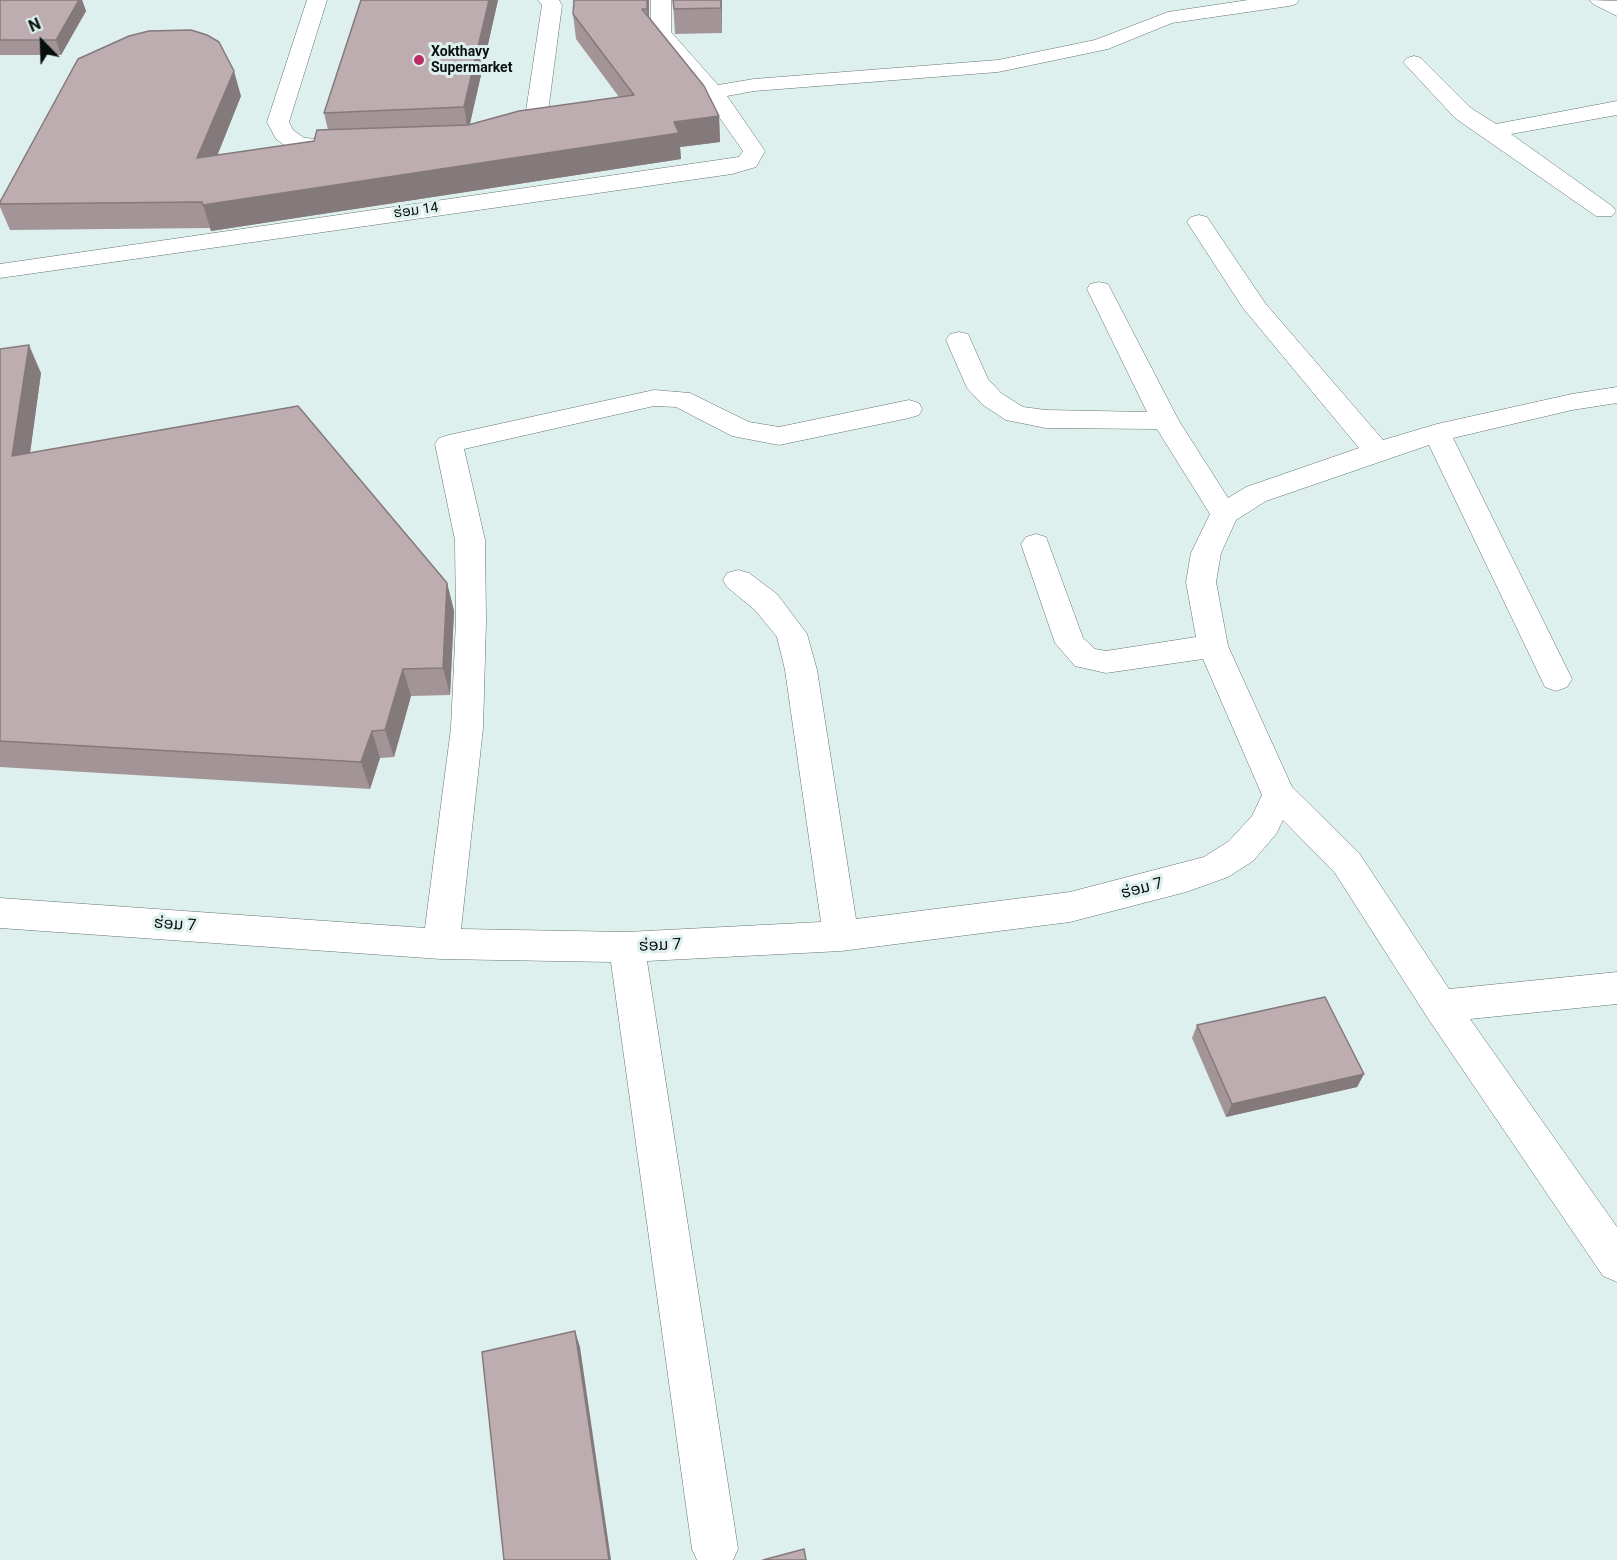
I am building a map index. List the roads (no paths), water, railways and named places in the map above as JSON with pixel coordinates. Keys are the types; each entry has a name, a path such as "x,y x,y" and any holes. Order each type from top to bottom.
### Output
{"street":[{"path":"317,0 278,122 279,128 299,145 357,146"},
{"path":"481,140 516,130 528,123 537,112 552,5 548,0"},
{"path":"661,0 661,33 713,92 754,85 998,66 1101,45 1168,18 1289,0"},
{"path":"1600,0 1617,10"},
{"path":"1414,62 1463,113 1604,211"},
{"name":"ຮ່ອມ 14","path":"0,271 732,167 748,162 754,151 713,92"},
{"path":"1492,131 1617,108"},
{"path":"1199,222 1256,308 1377,451"},
{"path":"1098,289 1165,421 1224,514"},
{"path":"959,340 976,382 992,399 1016,414 1046,419 1165,421"},
{"path":"1617,395 1572,402 1437,433 1377,451 1256,494 1224,514 1206,553 1201,582 1213,646 1279,795 1347,863 1440,1006 1617,1262"},
{"path":"441,944 467,728 471,621 470,540 449,444 654,398 681,399 742,430 779,436 909,410"},
{"path":"1437,433 1556,679"},
{"path":"1036,544 1070,643 1086,658 1106,662 1213,646"},
{"path":"738,580 766,602 792,634 801,670 840,936"},
{"name":"ຮ່ອມ 7","path":"0,913 441,944 627,947 840,936 1070,907 1186,878 1216,867 1241,851 1264,825 1279,795"},
{"path":"627,947 715,1549"},
{"path":"1440,1006 1617,988"}],"place":[{"name":"Xokthavy Supermarket","path":"419,60"}]}
